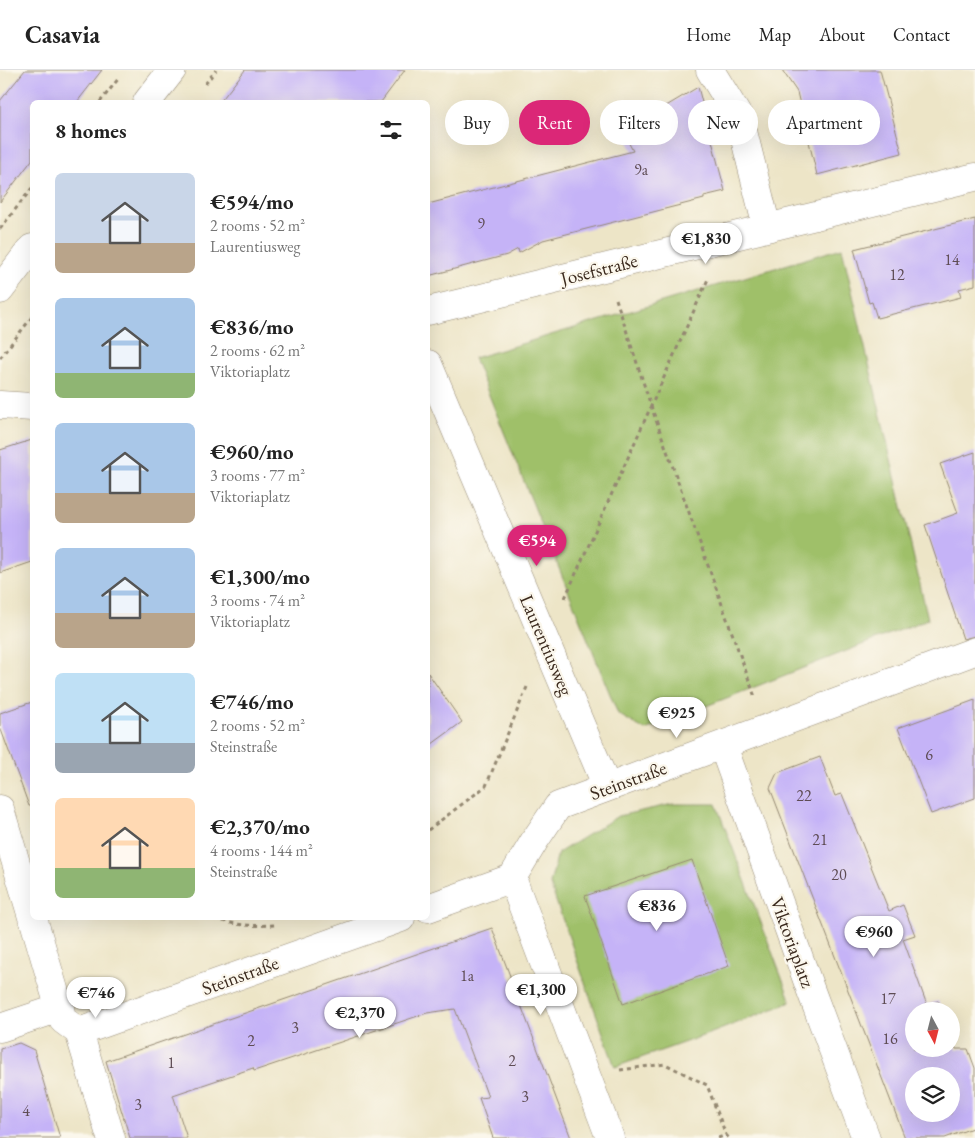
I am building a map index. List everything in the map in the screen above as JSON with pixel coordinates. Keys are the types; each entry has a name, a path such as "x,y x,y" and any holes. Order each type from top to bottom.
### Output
{"street":[{"path":"149,100 172,70"},
{"path":"710,70 740,119 767,228"},
{"name":"Josefstraße","path":"430,311 975,177"},
{"path":"0,290 30,251"},
{"name":"Laurentiusweg","path":"430,369 607,787"},
{"path":"0,405 30,407"},
{"name":"Steinstraße","path":"512,878 534,840 558,806 975,651"},
{"name":"Viktoriaplatz","path":"723,746 866,1138"},
{"path":"0,809 30,907"},
{"path":"430,907 512,878 610,1138"},
{"path":"34,920 63,1020 79,1032 111,1138"},
{"name":"Steinstraße","path":"79,1032 396,920"},
{"path":"0,1028 60,1008"}],"path":[{"path":"102,100 121,76"},
{"path":"0,229 30,191"},
{"path":"430,828 486,786 545,642 726,238"},
{"path":"606,268 651,406 766,730"},
{"path":"0,358 30,320"},
{"path":"220,920 249,926 282,923"},
{"path":"587,1079 628,1068 665,1064 707,1085 728,1137 718,1138"}],"green space":[{"path":"842,248 928,619 645,730 618,714 474,358"},
{"path":"673,804 716,804 791,1002 615,1067 550,884 558,853 618,816"}],"building":[{"path":"25,70 102,70 79,100 30,100 30,163 0,202 0,101"},
{"path":"245,70 405,70 382,100 222,100"},
{"path":"782,70 880,70 902,153 817,175 810,145 880,145 880,100 799,100 797,92"},
{"path":"698,87 701,100 688,100 688,145 713,145 725,191 704,196 704,199 543,240 519,253 518,249 507,255 430,275 430,203 633,151 630,145 678,145 678,100 676,100"},
{"path":"975,219 975,285 959,289 961,297 877,318 872,302 869,303 854,249"},
{"path":"30,441 30,563 0,573 0,450"},
{"path":"975,452 975,636 963,639 925,525 958,513 940,464"},
{"path":"430,676 462,722 430,746"},
{"path":"975,700 975,798 931,814 898,728"},
{"path":"30,703 30,806 0,727 0,713"},
{"path":"820,757 835,796 842,794 889,911 903,905 915,935 903,939 926,1002 905,1002 905,1058 960,1058 960,1049 968,1049 975,1068 975,1127 945,1138 905,1138 770,788 777,773"},
{"path":"692,860 729,966 623,1004 585,896"},
{"path":"492,928 571,1138 493,1138 479,1098 488,1097 455,1009 427,1013 254,1071 253,1068 173,1095 187,1138 130,1138 106,1061"},
{"path":"19,1043 34,1050 60,1138 0,1138 0,1049"}]}
